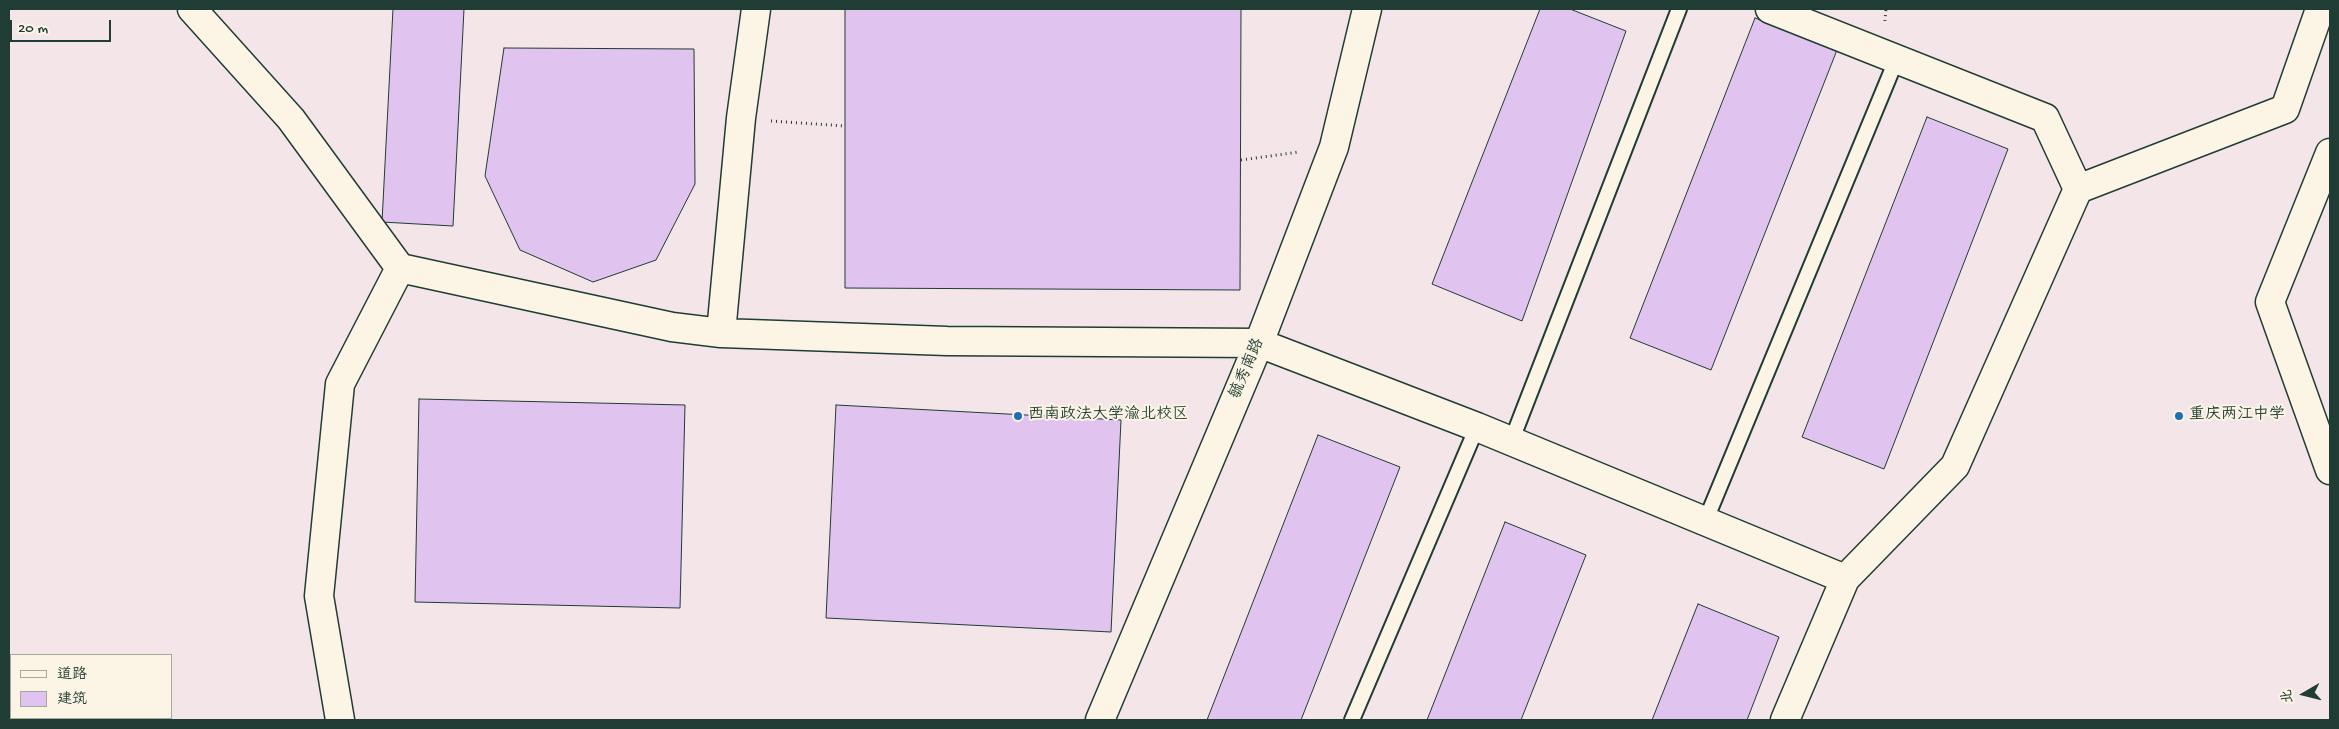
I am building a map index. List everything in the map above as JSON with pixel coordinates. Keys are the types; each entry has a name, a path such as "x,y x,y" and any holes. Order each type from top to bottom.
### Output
{"street":[{"path":"192,9 291,119 400,268 672,327 721,333 947,341 1259,343 1477,427 1845,579"},
{"path":"721,333 741,118 756,9"},
{"name":"毓秀南路","path":"1100,720 1259,343 1334,147 1367,9"},
{"path":"1770,9 2045,118 2078,189"},
{"path":"1785,720 1845,579 1955,466 2078,189 2285,108 2320,9"},
{"path":"2330,153 2270,302 2330,470"},
{"path":"340,720 319,596 340,384 400,268"}],"lane":[{"path":"1511,442 1679,9"},
{"path":"1705,522 1897,58"},
{"path":"1352,720 1477,427"}],"path":[{"path":"741,118 845,126"},
{"path":"1241,160 1334,147"}],"shaded area":[{"name":"西南政法大学渝北校区","path":"9,9 2330,9 2330,720 9,720"}],"building":[{"path":"393,9 464,9 453,226 382,222"},
{"path":"845,9 1241,9 1240,290 845,288"},
{"path":"1540,9 1570,9 1626,31 1522,321 1432,284"},
{"path":"1755,18 1837,50 1711,370 1630,338"},
{"path":"504,48 694,49 695,184 656,260 593,282 520,250 485,176"},
{"path":"1927,117 2008,149 1884,469 1802,437"},
{"path":"419,399 685,405 680,608 415,602"},
{"path":"836,405 1121,420 1111,632 826,618"},
{"path":"1318,435 1400,467 1301,720 1207,720"},
{"path":"1505,522 1586,555 1521,720 1427,720"},
{"path":"1698,604 1779,637 1747,720 1652,720"}],"place":[{"name":"西南政法大学渝北校区","path":"1018,416"},
{"name":"重庆两江中学","path":"2179,416"}]}
